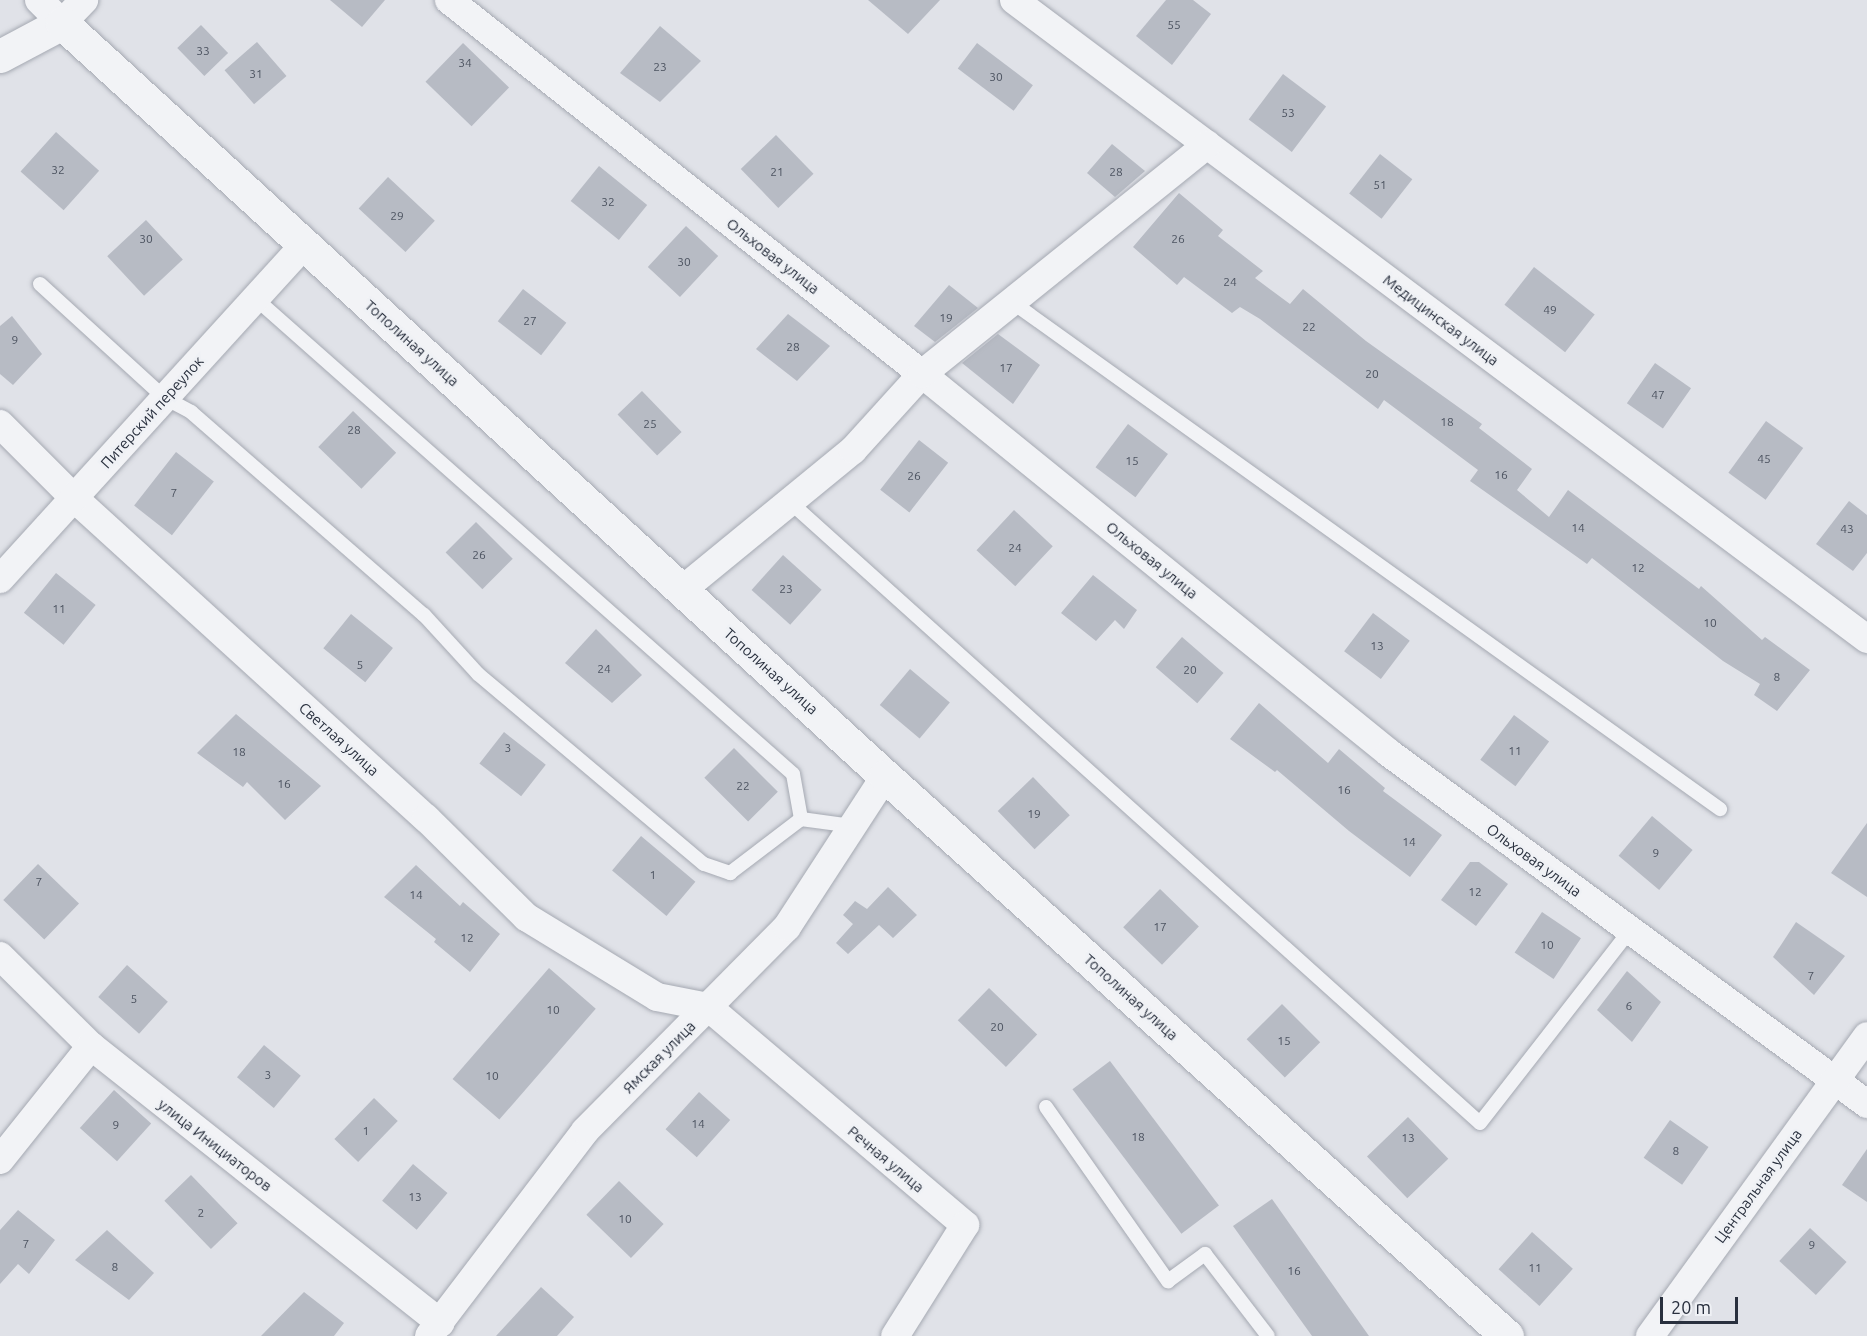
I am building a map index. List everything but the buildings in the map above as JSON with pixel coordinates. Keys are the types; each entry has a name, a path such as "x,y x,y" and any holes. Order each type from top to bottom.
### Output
{"street":[{"name":"Тополиная улица","path":"39,0 885,776 1508,1336"},
{"path":"0,57 62,23 84,0"},
{"name":"Ольховая улица","path":"450,0 922,374 1389,753 1867,1104"},
{"name":"Медицинская улица","path":"1014,0 1867,639"},
{"path":"682,590 853,450 922,374 1207,145"},
{"name":"Питерский переулок","path":"0,579 304,245"},
{"name":"Светлая улица","path":"0,424 74,498 426,818 526,917 657,997 708,1007"},
{"name":"Ямская улица","path":"434,1329 585,1131 787,927 885,776"},
{"name":"улица Инициаторов","path":"0,956 90,1046 434,1329"},
{"name":"Речная улица","path":"708,1007 965,1225 895,1336"},
{"name":"Центральная улица","path":"1650,1336 1867,1036"},
{"path":"0,1160 90,1046"}],"lane":[{"path":"40,284 165,398 191,412 424,615 478,674 704,864 730,873 801,819 852,826"},
{"path":"255,298 793,774 801,819"},
{"path":"1012,302 1720,809"},
{"path":"790,502 1480,1123 1630,930"},
{"path":"1046,1107 1168,1281 1204,1254 1268,1336"}]}
